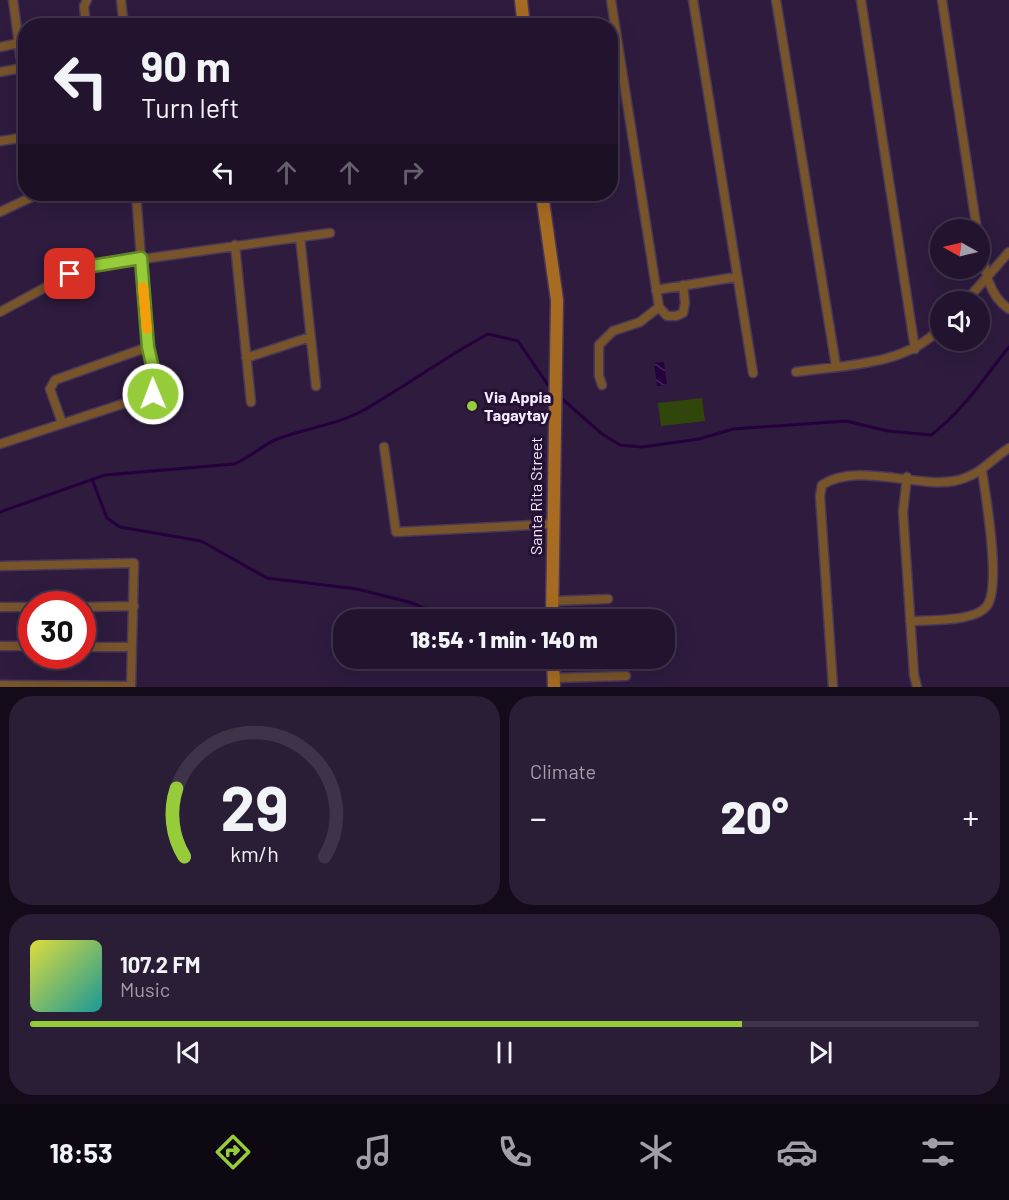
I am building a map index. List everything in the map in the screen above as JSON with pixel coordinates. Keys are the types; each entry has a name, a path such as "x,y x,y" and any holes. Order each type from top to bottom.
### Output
{"street":[{"path":"13,0 18,36"},
{"path":"85,18 84,6 87,0"},
{"path":"121,0 123,18"},
{"path":"521,0 523,18"},
{"path":"611,0 614,18"},
{"path":"693,0 753,373"},
{"path":"776,0 836,366"},
{"path":"861,0 915,349"},
{"path":"942,0 975,219"},
{"path":"0,47 18,43"},
{"path":"618,45 659,307 667,316 676,316 683,312 686,303 684,285"},
{"path":"0,72 18,69"},
{"path":"0,141 18,138"},
{"path":"0,212 23,201"},
{"path":"0,444 153,394 157,386 148,347 137,201"},
{"name":"Santa Rita Street","path":"543,201 557,300 552,609"},
{"path":"0,312 81,270 141,258 330,233"},
{"path":"300,237 316,386"},
{"path":"235,245 250,402"},
{"path":"990,273 1009,252"},
{"path":"656,290 736,277"},
{"path":"975,291 985,279"},
{"path":"987,279 1003,305 1009,309"},
{"path":"602,385 599,376 598,345 612,331 640,322 659,307"},
{"path":"796,372 893,357 915,349 930,336"},
{"path":"246,358 310,337"},
{"path":"63,423 50,389 55,380 148,347"},
{"path":"384,447 396,532 552,524"},
{"path":"833,687 820,496 822,485 828,481 866,475 907,477 940,483 957,480 982,471 996,456 1009,448"},
{"path":"910,621 957,618 976,614 986,607 991,597 991,537 982,471"},
{"path":"907,477 903,512 914,675 917,687"},
{"path":"0,566 134,563 131,687 0,685"},
{"path":"552,601 608,599"},
{"path":"96,607 134,606"},
{"path":"0,607 18,607"},
{"path":"0,646 18,646"},
{"path":"96,647 132,647"},
{"path":"554,683 626,676"}],"green space":[{"path":"702,398 705,421 661,426 658,403"}],"water":[{"path":"664,362 667,385 657,386 654,363"}],"waterway":[{"path":"0,512 105,475 234,464 277,439 343,419 364,410 488,334 518,341 548,385"},
{"path":"560,397 602,434 620,445 642,447 699,439 733,429 846,421 888,431 931,435 963,405 1009,347"},
{"path":"92,479 107,518 120,527 201,541 267,578 357,589 409,602 426,609"}],"slow traffic":[{"path":"143,287 147,329"}],"place":[{"name":"Via Appia Tagaytay","path":"472,406"}],"route":[{"path":"70,274 92,266 141,258 148,347 157,386 153,394"}]}
